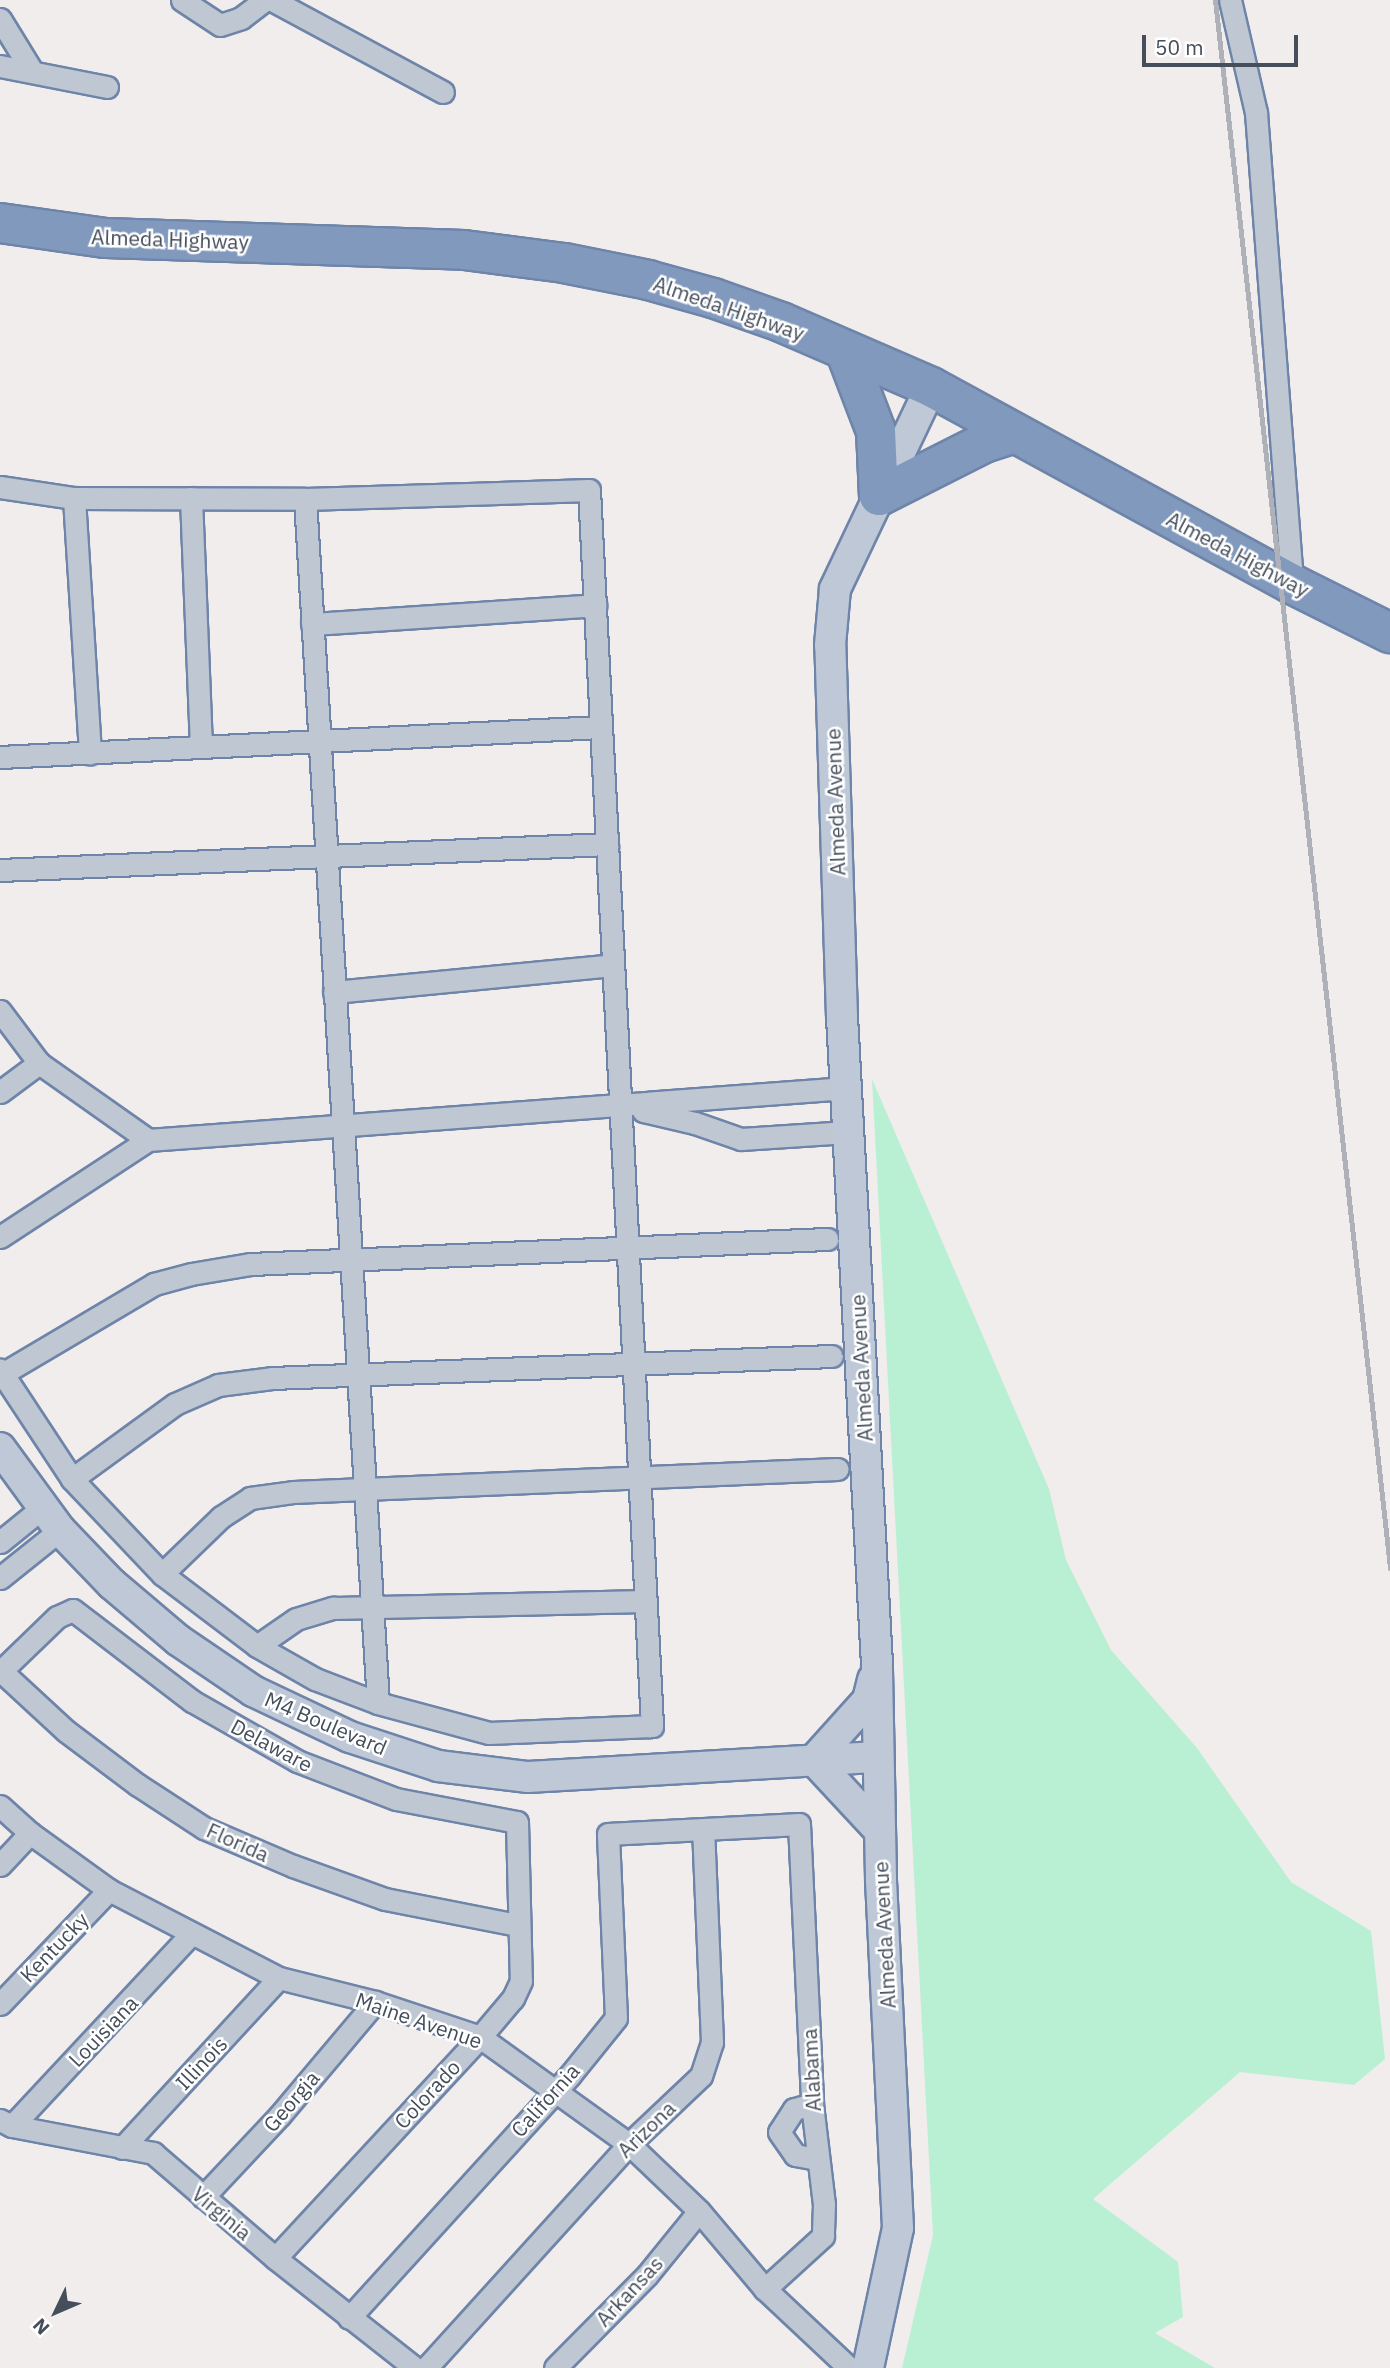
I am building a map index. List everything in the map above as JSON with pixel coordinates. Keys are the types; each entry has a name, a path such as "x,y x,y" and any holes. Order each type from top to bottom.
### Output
{"highway":[{"name":"Almeda Highway","path":"0,223 106,238 464,250 564,263 648,280 713,298 931,387 1292,584 1390,634"},
{"path":"845,350 876,431 879,496 948,460 1014,433"}],"main road":[{"name":"Almeda Avenue","path":"868,2368 898,2228 879,1829 877,1665 848,1132 830,645 835,589 931,387"},
{"name":"M4 Boulevard","path":"0,1448 51,1519 112,1584 178,1640 253,1691 350,1737 438,1766 528,1777 877,1757"},
{"path":"877,1665 868,1700 814,1760 879,1829"}],"street":[{"path":"182,0 220,25 242,18 265,0"},
{"path":"272,0 443,92"},
{"path":"1230,0 1256,113 1292,584"},
{"path":"0,19 32,71"},
{"path":"0,66 107,87"},
{"path":"0,487 74,498 305,499 589,489 620,1107 628,1248 634,1364 652,1726 489,1732 378,1703 314,1679 257,1646 162,1574 72,1479 1,1372 154,1284 191,1274 251,1265 351,1260 628,1248 827,1239"},
{"path":"74,498 90,753"},
{"path":"191,498 201,747"},
{"path":"305,499 378,1703"},
{"path":"312,624 595,605"},
{"path":"0,757 601,727"},
{"path":"0,870 607,844"},
{"path":"334,992 613,965"},
{"path":"0,1011 39,1063 148,1140"},
{"path":"0,1092 39,1063"},
{"path":"0,1237 148,1140 620,1107 846,1088"},
{"path":"620,1107 695,1123 741,1139 848,1132"},
{"path":"72,1479 176,1404 218,1385 272,1378 832,1356"},
{"path":"162,1574 221,1517 250,1498 293,1492 838,1469"},
{"path":"0,1542 51,1519"},
{"path":"0,1578 51,1519"},
{"path":"257,1646 296,1619 333,1608 646,1601"},
{"name":"Delaware","path":"0,1672 57,1617 73,1610 192,1701 297,1761 396,1799 517,1822"},
{"name":"Florida","path":"0,1672 66,1731 138,1785 204,1828 293,1866 385,1899 518,1925"},
{"name":"Maine Avenue","path":"0,1806 30,1833 109,1890 279,1978 374,2003 480,2037 629,2144 699,2211 765,2289 849,2368"},
{"name":"Colorado","path":"275,2258 513,1998 521,1981 517,1822"},
{"name":"Alabama","path":"703,1830 799,1824 812,2104 824,2204 823,2236 765,2289"},
{"name":"California","path":"349,2318 616,2018 608,1834 703,1830"},
{"name":"Arizona","path":"426,2368 629,2144 701,2076 709,2059 712,2042 703,1830"},
{"path":"0,1865 30,1833"},
{"name":"Kentucky","path":"0,2004 109,1890"},
{"name":"Louisiana","path":"6,2123 191,1934"},
{"name":"Illinois","path":"122,2148 279,1978"},
{"name":"Georgia","path":"203,2197 280,2115 374,2003"},
{"path":"812,2104 794,2109 779,2132 795,2155 817,2159"},
{"name":"Virginia","path":"6,2123 153,2153 275,2258 415,2368"},
{"name":"Arkansas","path":"555,2368 647,2275 699,2211"}],"green space":[{"path":"872,1079 1049,1489 1066,1560 1111,1650 1197,1748 1291,1882 1371,1931 1385,2059 1354,2085 1240,2072 1093,2199 1178,2262 1183,2317 1155,2333 1215,2368 902,2368 933,2235"}],"railway":[{"path":"1215,0 1390,1568"}]}
